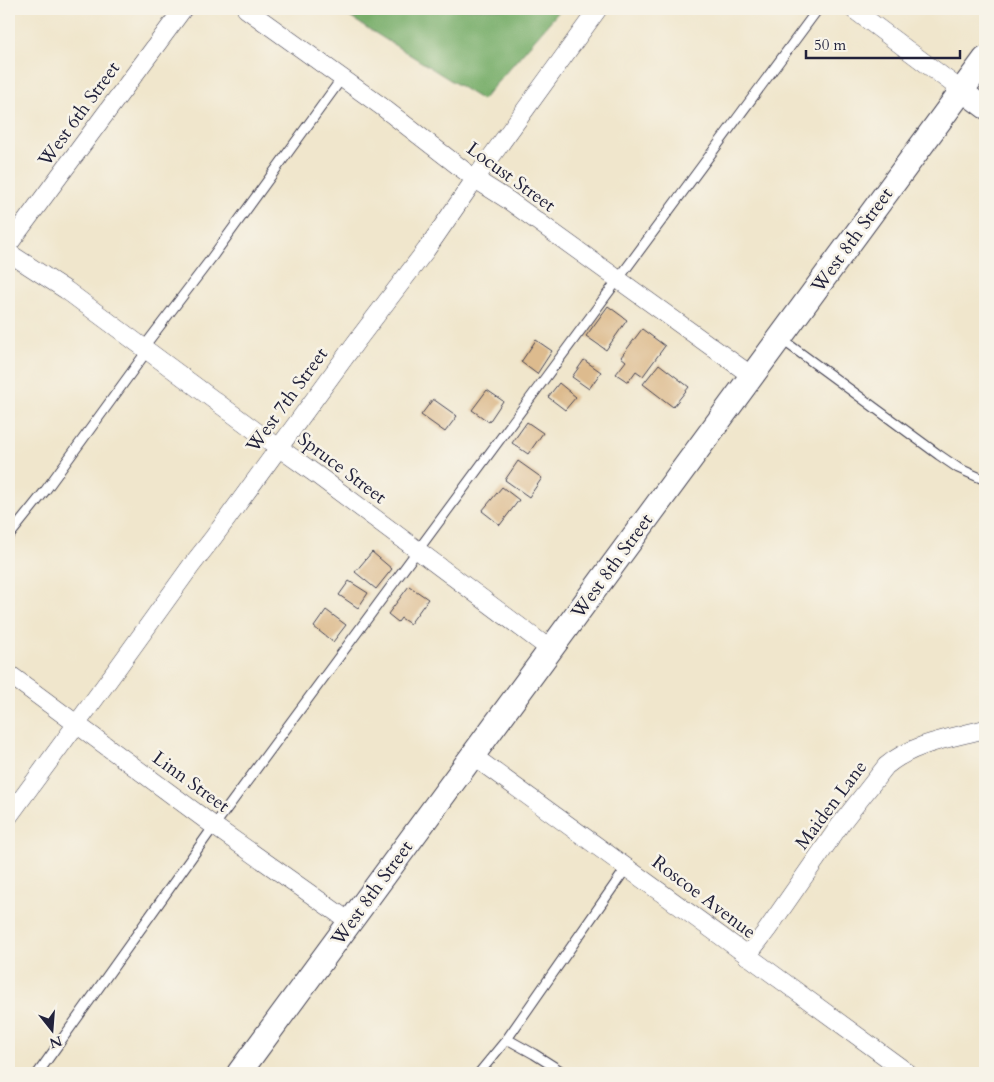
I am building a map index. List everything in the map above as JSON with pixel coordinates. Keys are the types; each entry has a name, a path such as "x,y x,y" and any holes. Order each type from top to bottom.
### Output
{"main road":[{"name":"West 8th Street","path":"239,1073 985,59"}],"street":[{"name":"West 6th Street","path":"9,244 183,9"},
{"name":"Locust Street","path":"246,9 381,106 475,178 752,376"},
{"name":"West 7th Street","path":"9,816 356,342 426,250 475,178 598,9"},
{"path":"853,9 985,108"},
{"name":"Spruce Street","path":"9,253 66,290 550,650"},
{"name":"Linn Street","path":"9,674 214,826 350,922"},
{"name":"Maiden Lane","path":"747,956 840,825 886,766 911,750 985,729"},
{"name":"Roscoe Avenue","path":"473,756 627,866 908,1073"}],"lane":[{"path":"38,1073 214,826 818,9"},
{"path":"9,536 45,491 342,78"},
{"path":"780,338 939,455 958,468 985,480"},
{"path":"479,1073 507,1039 627,866"},
{"path":"507,1039 564,1073"}],"green space":[{"path":"337,9 561,9 482,100"}],"building":[{"path":"608,306 627,320 606,350 586,336"},
{"path":"642,329 665,346 643,376 636,371 628,382 616,374 626,361 621,357"},
{"path":"536,340 552,351 537,374 521,362"},
{"path":"584,360 601,372 589,389 572,377"},
{"path":"659,364 689,387 673,407 643,384"},
{"path":"559,383 576,397 565,410 548,397"},
{"path":"487,390 503,401 489,422 472,410"},
{"path":"433,399 457,416 445,432 421,415"},
{"path":"527,422 543,433 528,454 512,443"},
{"path":"518,461 542,478 529,497 505,480"},
{"path":"502,487 519,500 500,525 482,511"},
{"path":"372,552 392,569 376,589 355,572"},
{"path":"349,581 368,593 358,608 339,595"},
{"path":"409,586 428,599 410,624 401,618 398,622 388,614"},
{"path":"326,610 346,625 333,642 314,627"}]}
